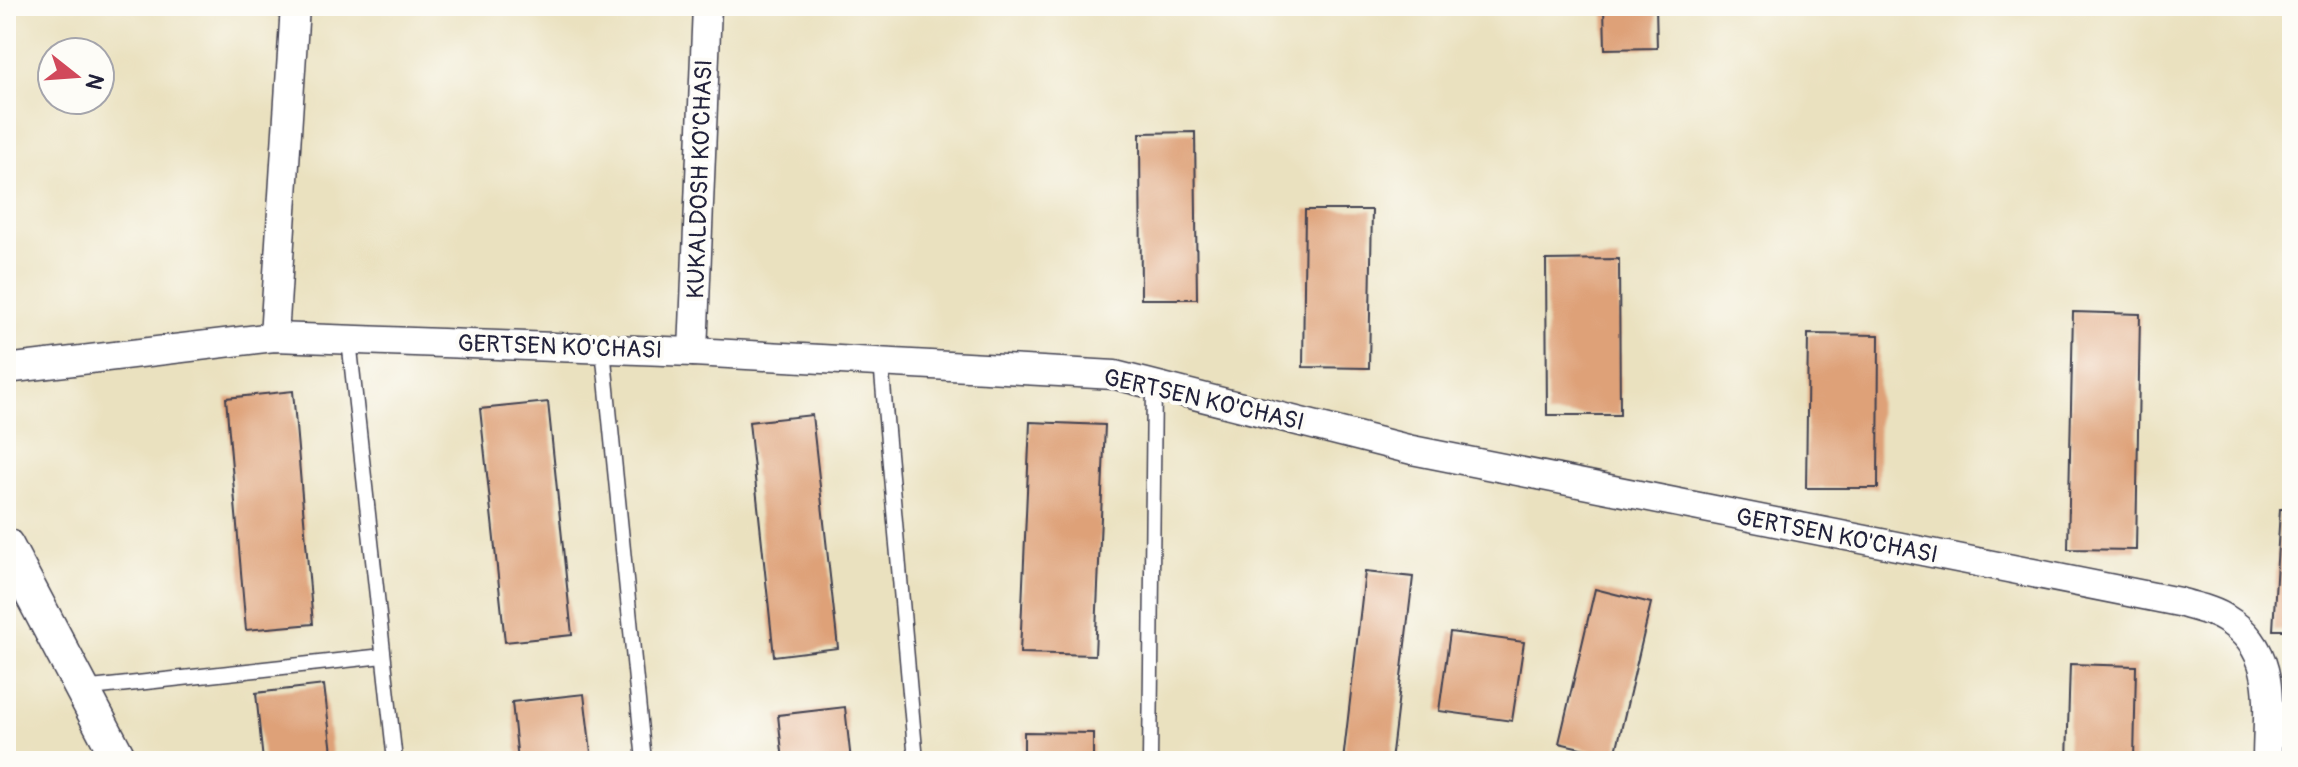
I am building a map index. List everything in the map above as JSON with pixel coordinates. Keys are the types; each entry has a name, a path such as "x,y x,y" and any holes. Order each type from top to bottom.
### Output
{"street":[{"path":"274,337 295,6"},
{"name":"KUKALDOSH KO'CHASI","path":"693,352 707,6"},
{"name":"GERTSEN KO'CHASI","path":"6,369 274,337 693,352 1115,375 1412,450 2179,602 2224,617 2252,638 2267,675 2267,761"},
{"path":"6,545 120,761"}],"lane":[{"path":"349,340 395,761"},
{"path":"603,349 644,761"},
{"path":"881,362 916,761"},
{"path":"1150,761 1154,385"},
{"path":"82,689 383,656"}],"building":[{"path":"1604,6 1656,6 1657,48 1605,49"},
{"path":"1195,132 1197,299 1141,299 1140,133"},
{"path":"1305,210 1372,210 1369,368 1303,367"},
{"path":"1619,259 1620,415 1547,415 1546,260"},
{"path":"2073,312 2140,314 2136,550 2068,549"},
{"path":"1808,334 1879,335 1878,488 1806,488"},
{"path":"293,391 313,624 246,630 226,398"},
{"path":"548,402 572,635 505,642 480,409"},
{"path":"812,415 838,648 774,656 749,422"},
{"path":"1030,422 1105,425 1095,655 1020,653"},
{"path":"2280,509 2292,509 2292,630 2273,630"},
{"path":"1365,572 1413,577 1391,761 1343,761"},
{"path":"1595,589 1651,603 1615,756 1559,743"},
{"path":"1450,632 1524,642 1512,721 1439,711"},
{"path":"2070,664 2136,666 2134,761 2067,761"},
{"path":"324,685 333,761 263,761 256,693"},
{"path":"584,694 592,761 518,761 512,702"},
{"path":"845,707 851,761 783,761 778,715"},
{"path":"1024,732 1093,733 1093,761 1024,761"}]}
